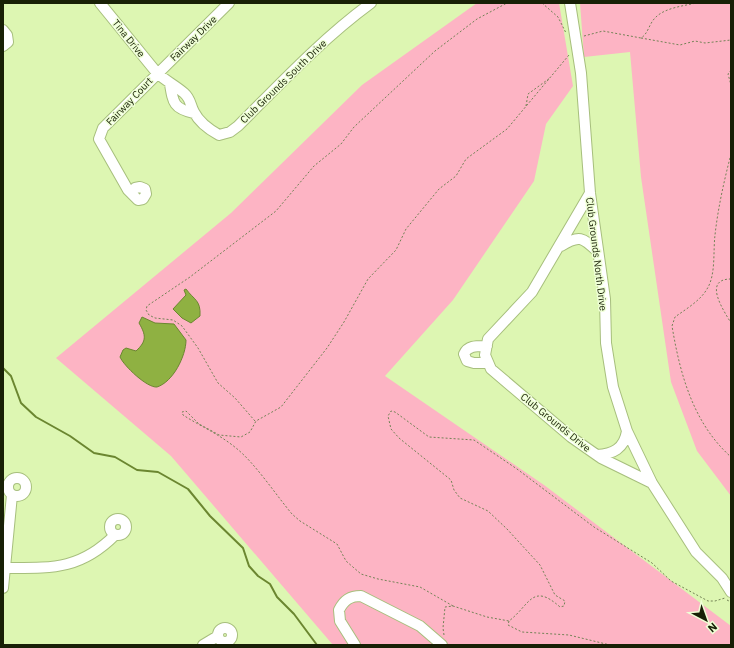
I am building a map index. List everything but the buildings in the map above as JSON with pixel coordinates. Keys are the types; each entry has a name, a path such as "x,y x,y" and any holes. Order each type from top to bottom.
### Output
{"street":[{"name":"Tina Drive","path":"100,3 157,73"},
{"name":"Fairway Drive","path":"157,73 229,3"},
{"name":"Club Grounds South Drive","path":"157,73 184,93 190,100 194,113 209,130 219,135 230,132 315,48 345,22 371,3"},
{"name":"Club Grounds North Drive","path":"570,3 571,37 582,73 590,193 605,298 606,343 614,388 627,432 652,484 696,552 722,578 731,592"},
{"path":"3,30 7,35 8,42 3,46"},
{"name":"Fairway Court","path":"132,192 128,190 103,148 100,136 110,120 157,73"},
{"name":"Club Grounds South Drive","path":"170,84 175,104 181,110 194,113"},
{"path":"486,346 471,346 466,350 464,354 468,361 474,363 488,363 485,355 488,339 532,292 590,193"},
{"path":"559,247 570,240 579,238 587,241 598,252"},
{"name":"Club Grounds Drive","path":"488,363 491,369 571,437 597,455 652,484"},
{"path":"597,455 614,452 618,449 626,439 627,432"},
{"path":"3,588 12,495"},
{"path":"6,568 36,568 68,565 87,558 101,549 115,535"},
{"path":"355,645 342,625 339,610 347,599 361,596 420,626 443,640"},
{"path":"203,645 218,636"}],"path":[{"path":"256,421 235,398 218,383 198,348 182,326 172,320 155,318 149,315 147,306 190,276 276,211 314,166 341,144 354,127 435,51 472,22 507,3"},
{"path":"542,3 558,17 571,37 603,31 680,45 695,41 705,43 731,40"},
{"path":"641,38 644,36 654,18 660,12 696,3"},
{"path":"196,421 186,412 182,412 183,415 219,435 241,437 250,432 256,421 271,414 285,402 344,322 368,279 396,250 406,229 439,189 456,176 466,159 507,129 551,78 570,53"},
{"path":"731,70 728,74 731,85"},
{"path":"526,106 528,94 551,78"},
{"path":"731,154 718,211 714,258 708,289 698,300 675,317 672,326 684,384 708,431 718,445 731,457"},
{"path":"731,279 725,279 720,282 716,287 716,292 721,306 731,323"},
{"path":"212,431 237,449 300,521 337,544 346,561 361,574 378,579 420,587 452,606 487,617 509,621 519,613 531,598 538,596 551,598 560,606 564,606 564,601 555,595 540,565 488,511 460,498 454,490 451,480 399,438 388,420 388,416 391,411 396,412 429,437 474,440 594,527 652,563 671,581 708,601 715,601 723,597 731,602"},
{"path":"443,640 445,607 452,606"},
{"path":"509,621 508,625 522,632 569,635 610,645"}],"shaded area":[{"path":"477,3 559,3 573,86 546,124 534,181 453,300 385,376 544,485 731,626 731,645 333,645 171,456 56,358 231,213 362,85"},
{"path":"580,3 731,3 731,496 697,451 671,382 641,177 630,52 584,57"},
{"path":"186,289 198,303 200,311 200,316 191,323 182,318 173,309 186,295 184,290"},
{"path":"142,317 155,323 174,324 186,340 184,353 178,368 168,380 157,387 148,384 136,376 126,366 120,357 123,350 126,348 136,351 144,341 144,334 139,323"}],"waterway":[{"path":"3,368 11,376 21,403 36,417 70,436 94,453 115,457 137,470 158,472 188,489 210,516 243,548 249,566 258,576 270,584 277,597 294,614 317,645"}]}
